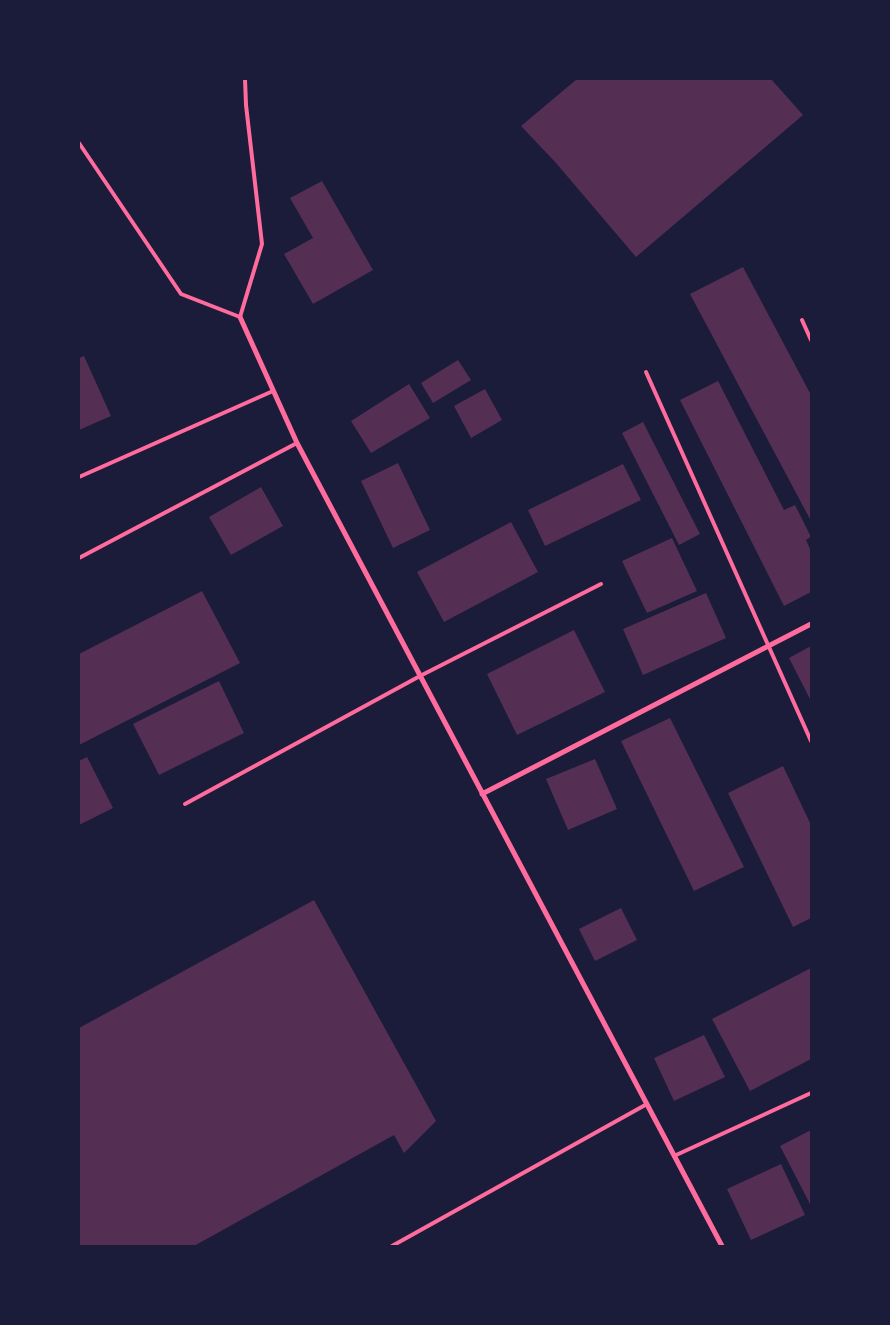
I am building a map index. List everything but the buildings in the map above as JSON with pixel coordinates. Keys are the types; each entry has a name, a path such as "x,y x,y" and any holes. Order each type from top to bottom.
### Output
{"street":[{"path":"240,317 297,443 722,1246"},
{"path":"482,794 811,624"}],"lane":[{"path":"79,143 181,294 240,317 262,244 246,105 245,79"},
{"path":"802,320 811,340"},
{"path":"646,372 811,741"},
{"path":"79,477 273,391"},
{"path":"79,558 297,443"},
{"path":"184,804 420,676 601,584"},
{"path":"674,1156 811,1093"},
{"path":"392,1246 647,1104"}]}
